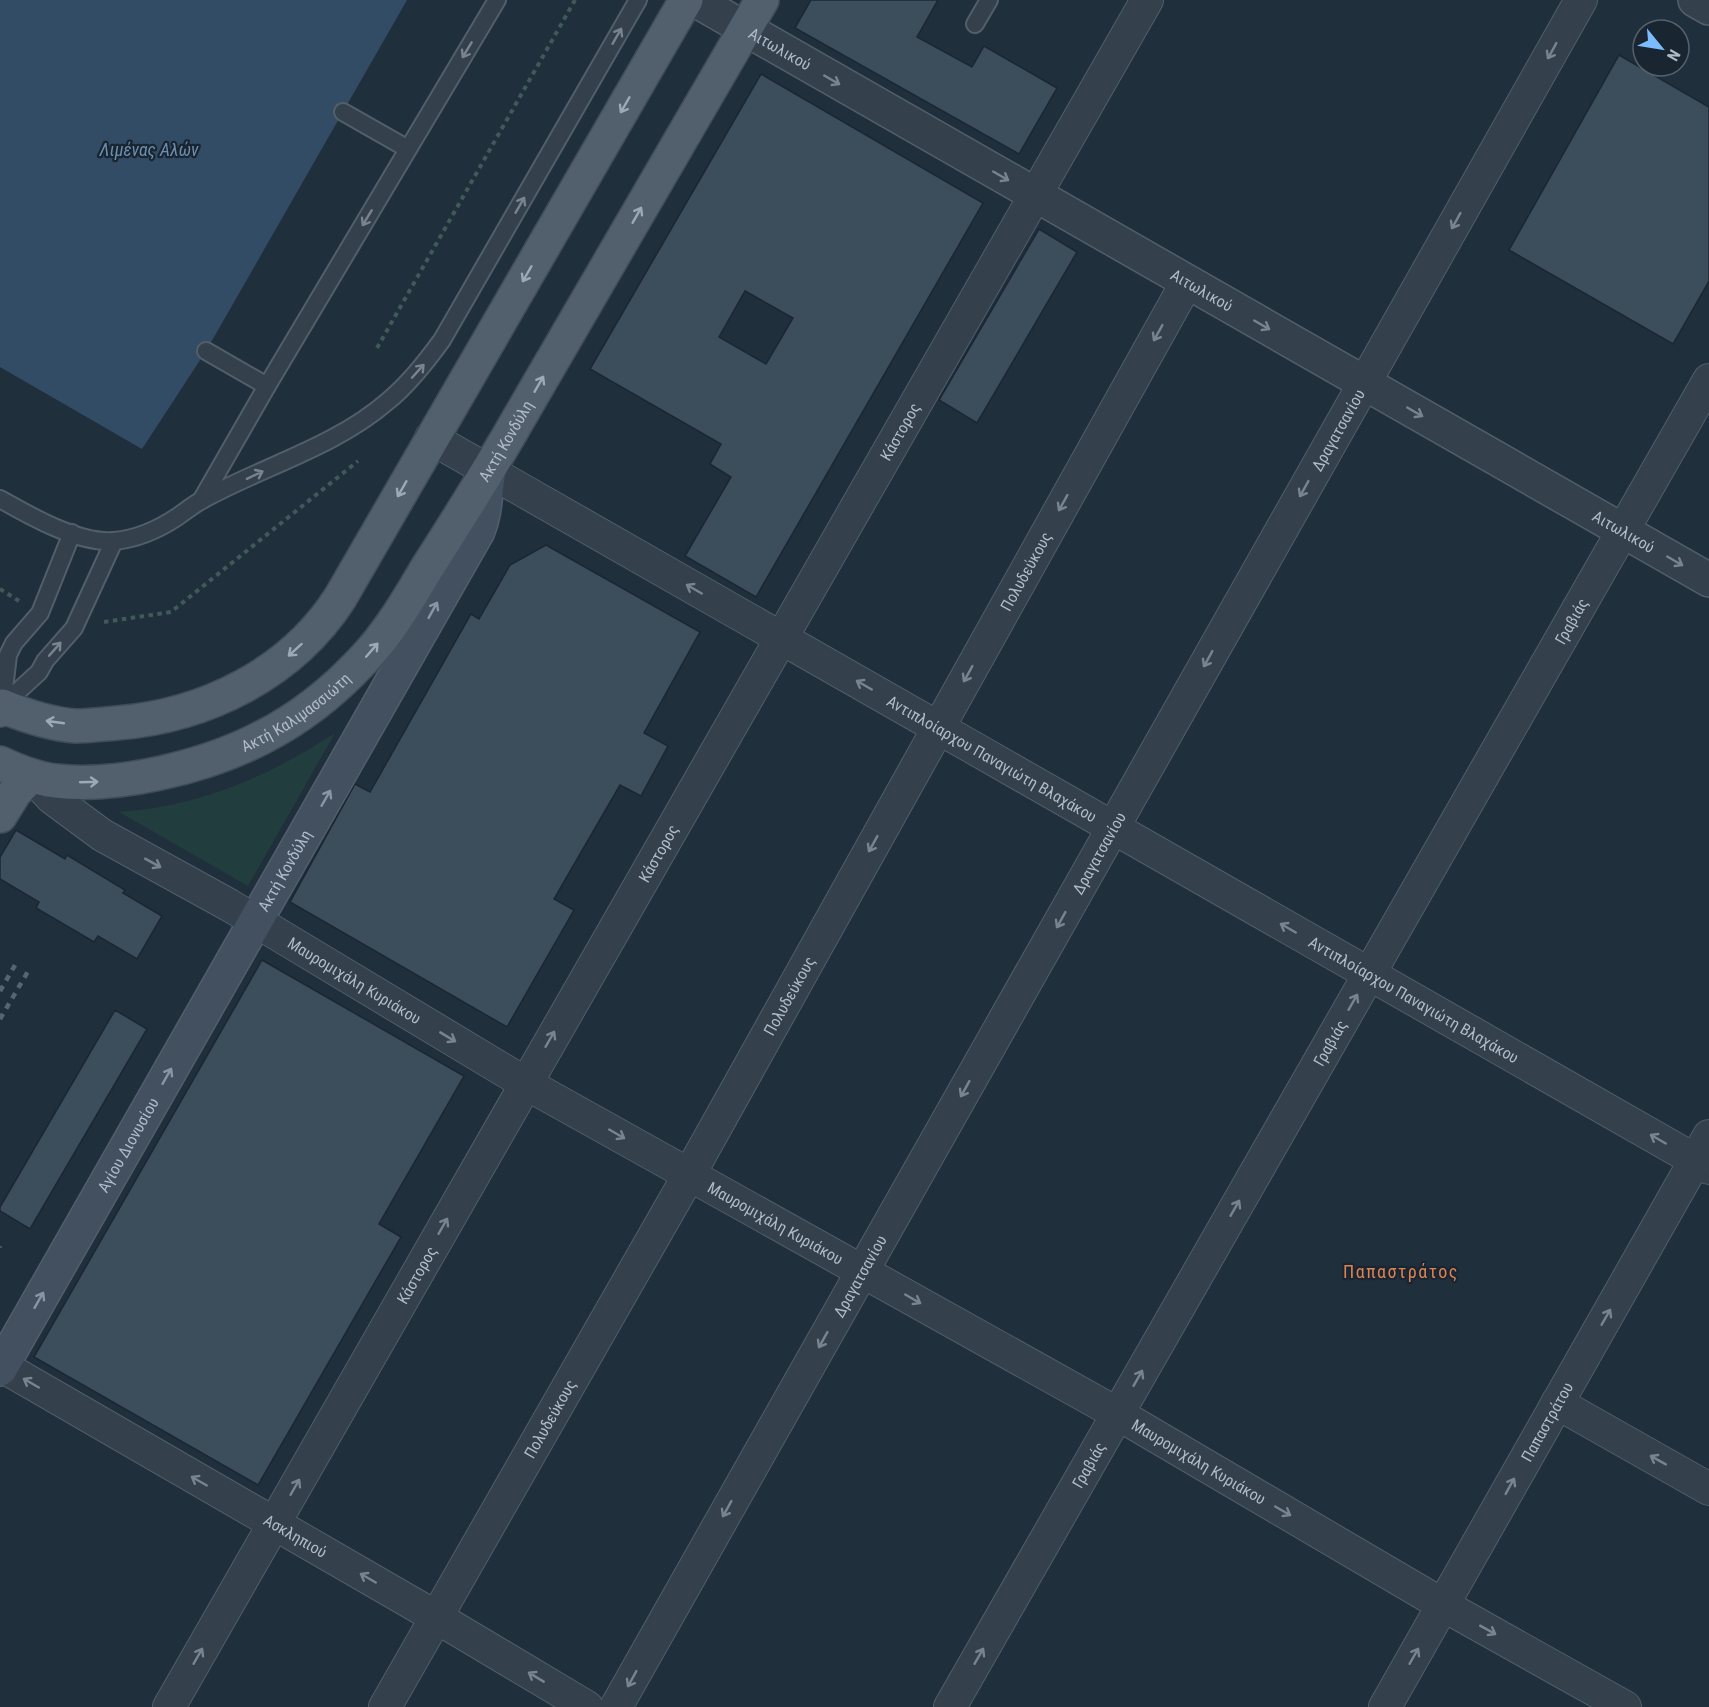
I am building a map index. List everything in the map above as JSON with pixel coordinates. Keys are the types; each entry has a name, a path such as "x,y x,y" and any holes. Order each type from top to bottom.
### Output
{"main road":[{"path":"0,707 37,720 76,726 138,721 167,716 212,701 255,680 291,654 330,615 686,0"},
{"name":"Ακτή Κονδύλη","path":"255,921 478,531 484,515 484,498 489,471 762,0"},
{"name":"Ακτή Καλιμασσιώτη","path":"0,763 32,776 54,781 89,783 159,773 223,755 261,738 290,721 340,683 380,641 489,471"},
{"path":"0,816 15,792 32,776"},
{"name":"Αγίου Διονυσίου","path":"1,1367 255,921"}],"street":[{"name":"Αιτωλικού","path":"695,0 1709,580"},
{"name":"Κάστορος","path":"169,1707 1147,0"},
{"name":"Δραγατσανίου","path":"616,1707 1581,0"},
{"path":"1695,0 1709,8"},
{"name":"Πολυδεύκους","path":"385,1707 689,1175 1187,282"},
{"name":"Γραβιάς","path":"950,1707 1709,380"},
{"name":"Αντιπλοίαρχου Παναγιώτη Βλαχάκου","path":"431,438 1369,974 1704,1155"},
{"name":"Μαυρομιχάλη Κυριάκου","path":"32,776 52,798 102,835 255,921 525,1083 1118,1414 1443,1605 1625,1707"},
{"name":"Παπαστράτου","path":"1385,1707 1557,1403 1704,1155"},
{"name":"Ασκληπιού","path":"1,1367 436,1617 587,1707"},
{"path":"1557,1403 1709,1489"}],"lane":[{"path":"202,499 497,0"},
{"path":"0,499 38,519 72,533 91,539 114,541 148,532 176,518 202,499 353,426 388,401 422,368 442,340 638,0"},
{"path":"975,24 989,0"},
{"path":"344,112 408,149"},
{"path":"206,351 267,386"},
{"path":"0,707 8,655 14,643 40,613 72,533"},
{"path":"0,707 39,672 45,661 74,628 114,541"}],"path":[{"path":"377,348 575,0"},
{"path":"74,628 171,612 357,461"},
{"path":"0,589 40,613"}],"green space":[{"path":"335,733 248,886 119,812 178,803 232,787 284,763"}],"water":[{"name":"Λιμένας Αλών","path":"0,0 407,0 206,351 142,449 0,367"}],"building":[{"path":"811,0 938,0 917,37 972,67 984,46 1057,88 1019,154 795,28"},
{"path":"1619,55 1631,62 1631,78 1659,78 1709,107 1709,281 1673,344 1509,250"},
{"path":"761,74 983,203 756,597 685,556 731,477 710,464 721,444 590,369","holes":["745,291 793,318 766,364 719,337"]},
{"path":"1039,229 1077,252 977,423 939,400"},
{"path":"546,545 700,632 644,733 668,746 641,796 620,785 554,899 574,910 507,1027 290,902 355,784 370,792 471,614 479,619 510,565"},
{"path":"16,830 65,859 67,855 125,890 123,893 162,916 137,959 98,936 94,942 36,908 39,902 0,879 0,857"},
{"path":"262,960 464,1076 379,1224 401,1237 258,1485 34,1357"},
{"path":"115,1010 147,1029 30,1229 0,1211 0,1207"}],"railway":[{"path":"0,991 18,960"},
{"path":"0,1019 30,968"}],"district":[{"name":"Παπαστράτος","path":"1401,1271"}]}
